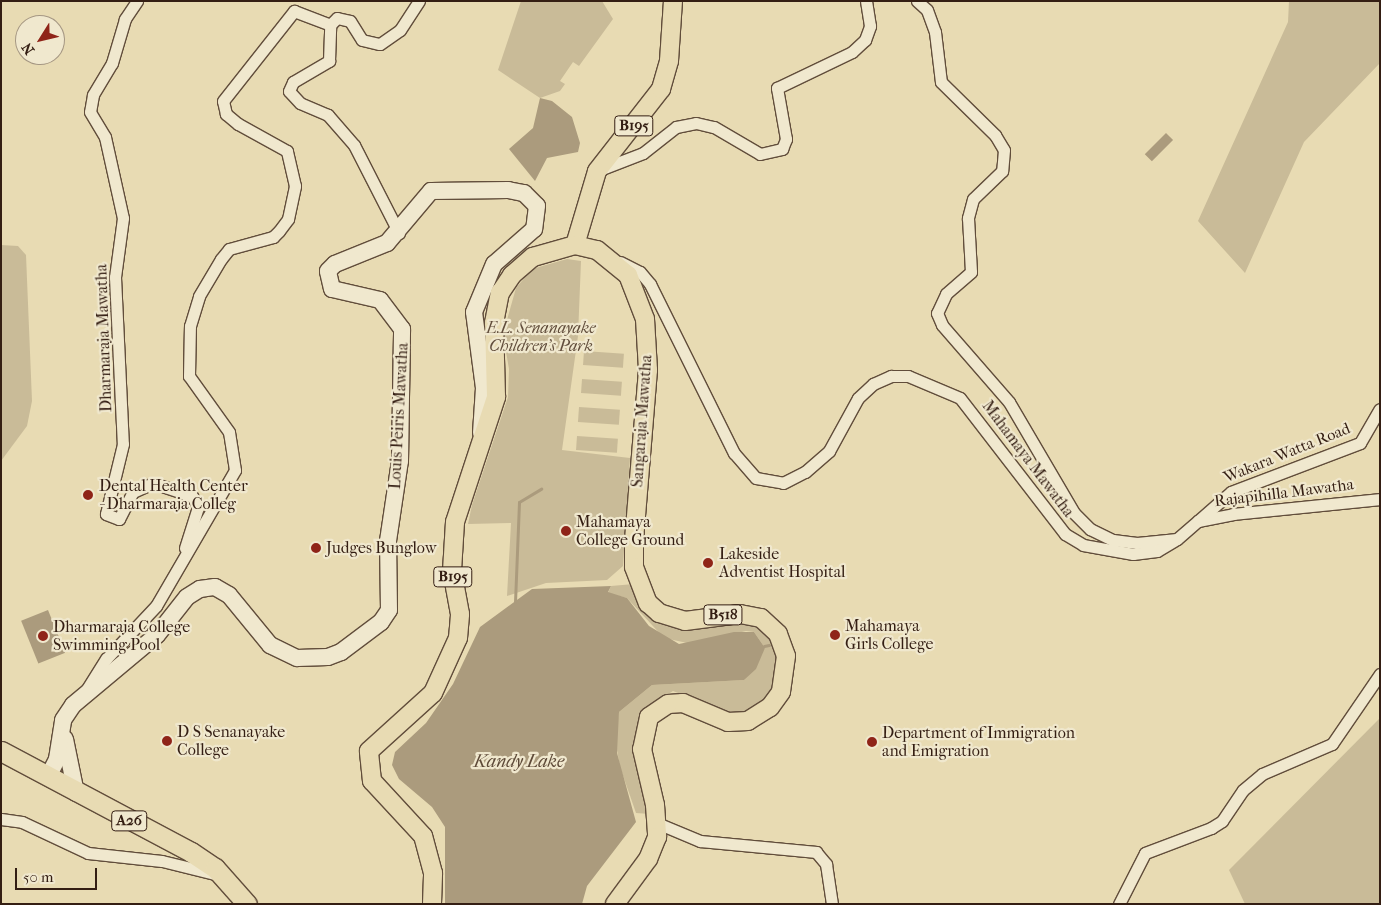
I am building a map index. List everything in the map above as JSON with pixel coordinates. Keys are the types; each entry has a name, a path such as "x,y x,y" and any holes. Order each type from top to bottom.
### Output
{"highway":[{"name":"A26","path":"1,751 76,793 172,841 222,875 247,904"}],"main road":[{"name":"B195","path":"432,904 434,873 423,836 372,781 369,751 433,693 450,662 460,614 452,571 455,522 496,397 494,323 500,293 512,275 533,257 575,245 597,171 661,89 670,61 673,1"},
{"name":"Louis Peiris Mawatha","path":"48,777 70,710 85,692 157,635 187,597 200,589 215,587 229,594 270,645 297,658 328,658 341,652 385,616 390,595 388,541 400,461 402,329 380,300 332,290 327,282 328,271 335,264 387,243 400,233 431,191 508,190 524,194 537,206 534,229 494,264 474,312 484,388 482,440"},
{"name":"Sangaraja Mawatha","path":"575,245 609,258 628,275 645,319 648,370 634,542 638,582 648,603 675,619 740,614 761,618 778,634 786,656 781,692 770,707 748,721 728,722 683,703 668,704 648,717 642,750 657,823 652,851 615,904"},
{"path":"70,710 65,739 76,793"}],"street":[{"name":"Dharmaraja Mawatha","path":"137,1 126,19 112,63 93,95 90,112 105,137 123,218 115,277 123,444 106,514 119,519 133,492 153,483 192,496 198,507 182,558"},
{"path":"400,233 354,145 328,115 300,103 289,91 293,82 330,61 330,25 343,17 362,40 380,44 400,30 419,1"},
{"path":"597,171 643,153 676,127 696,123 714,127 760,154 782,149 786,139 777,88 852,52 865,40 870,26 866,1"},
{"path":"917,1 927,10 935,32 940,82 995,135 1004,150 1002,171 973,199 968,218 971,272 946,294 937,313 942,325 1010,402 1041,450 1059,492 1090,529 1113,540 1137,542 1176,539"},
{"name":"Dharmaraja Mawatha","path":"85,692 106,659 156,606 182,558 235,470 229,432 198,393 189,376 186,356 199,296 221,260 236,246 273,237 288,219 293,203 295,169 287,150 238,124 226,114 223,101 294,11 330,25"},
{"name":"Mahamaya Mawatha","path":"609,258 640,272 650,284 734,453 756,478 783,484 805,472 829,451 858,398 873,384 891,376 908,376 960,398 1065,534 1083,545 1133,554 1157,551 1176,539"},
{"name":"Wakara Watta Road","path":"1198,521 1232,492 1360,443 1380,409"},
{"name":"Rajapihilla Mawatha","path":"1176,539 1198,521 1380,499"},
{"path":"1119,904 1145,852 1211,828 1222,821 1243,790 1262,774 1332,744 1380,674"},
{"path":"1,819 22,822 88,853 162,861 222,875"},
{"path":"657,823 700,841 816,852 826,864 832,904"}],"green space":[{"path":"521,1 602,1 613,19 579,66 573,62 560,81 565,84 560,91 540,98 498,70"},
{"path":"1289,1 1380,1 1380,63 1304,142 1245,273 1198,221 1288,22"},
{"path":"1,245 18,246 26,255 32,401 27,426 1,461"},
{"name":"E.L. Senanayake Children's Park","path":"567,259 581,261 578,336 562,450 630,458 623,566 607,580 546,583 507,596 511,523 468,524 472,505 508,397 509,369 503,334 516,288 532,269"},
{"path":"584,351 624,354 623,368 583,365"},
{"path":"582,379 622,382 621,396 581,393"},
{"path":"579,407 620,410 619,425 578,422"},
{"path":"577,436 618,439 617,453 576,450"},
{"path":"634,584 653,618 666,626 681,629 727,621 765,626 779,658 772,694 749,716 730,713 673,691 644,709 633,744 650,814 636,813 620,767 615,739 619,712 652,685 744,680 765,648 754,632 746,631 692,644 664,638 627,598 608,593 611,586"},
{"path":"1380,718 1380,904 1245,904 1229,870"}],"water":[{"path":"540,98 552,101 572,117 580,143 578,152 547,158 535,181 509,149 533,128"},
{"path":"1166,133 1173,140 1152,161 1145,154"},
{"name":"Kandy Lake","path":"611,586 608,592 627,598 649,626 679,644 734,632 754,632 765,648 756,669 744,680 652,685 619,712 617,753 636,822 587,886 582,904 445,904 445,827 432,807 399,779 392,765 395,752 426,723 453,684 480,627 532,589"},
{"name":"Dharmaraja College Swimming Pool","path":"48,610 65,653 38,664 21,621"}],"waterway":[{"path":"515,602 519,502 541,489"},
{"path":"764,646 769,645"}],"place":[{"name":"Dental Health Center - Dharmaraja Colleg","path":"88,495"},
{"name":"Mahamaya College Ground","path":"566,531"},
{"name":"Judges Bunglow","path":"316,548"},
{"name":"Lakeside Adventist Hospital","path":"708,563"},
{"name":"Mahamaya Girls College","path":"835,635"},
{"name":"Dharmaraja College Swimming Pool","path":"43,636"},
{"name":"D S Senanayake College","path":"167,741"},
{"name":"Department of Immigration and Emigration","path":"872,742"}]}
